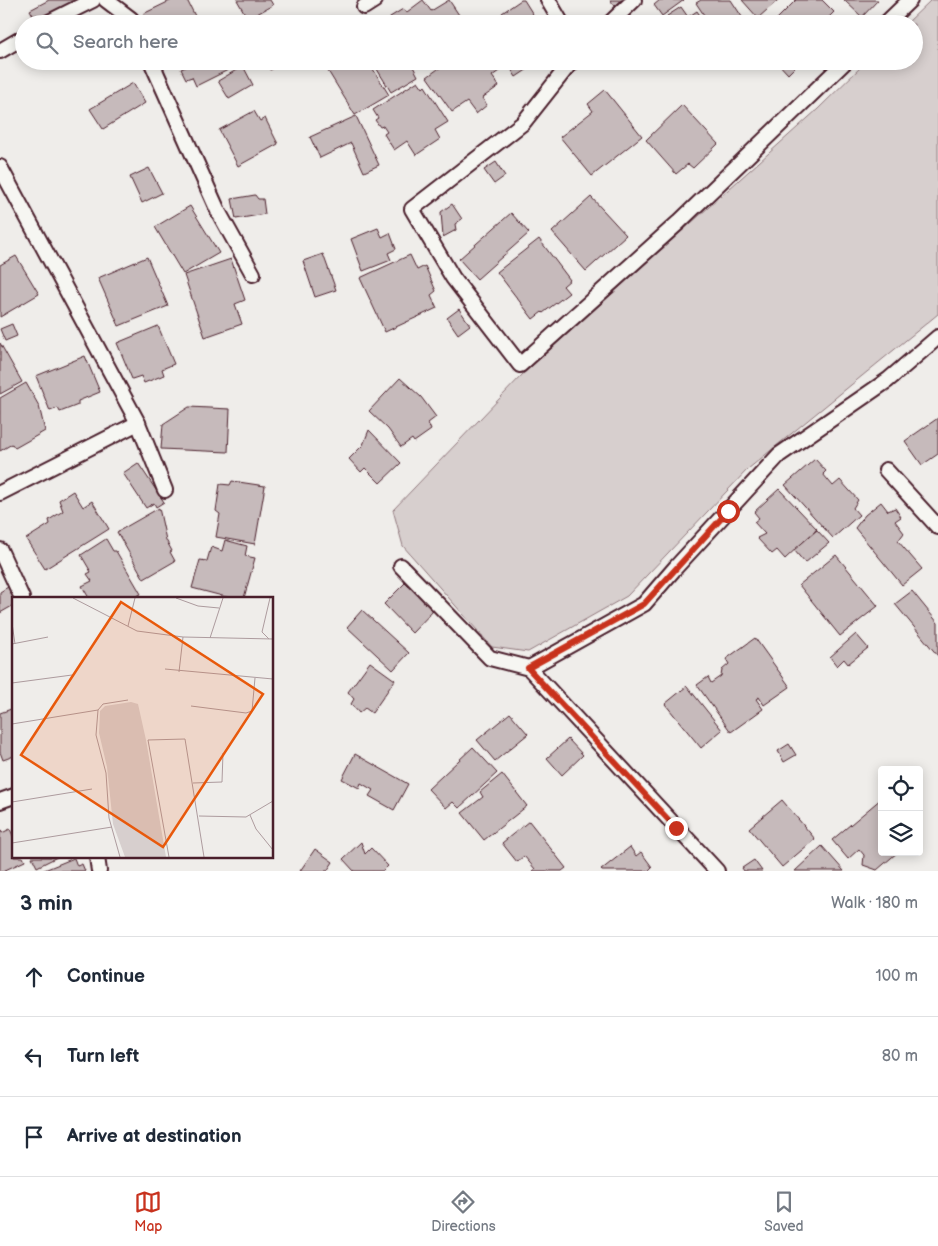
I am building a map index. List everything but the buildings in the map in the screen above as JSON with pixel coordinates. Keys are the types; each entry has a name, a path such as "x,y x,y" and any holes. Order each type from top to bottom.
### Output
{"street":[{"path":"63,15 93,0"},
{"path":"106,0 126,15"},
{"path":"548,0 557,15"},
{"path":"618,15 634,0"},
{"path":"894,15 910,0"},
{"path":"0,51 15,42"},
{"path":"155,70 218,211 253,274"},
{"path":"565,70 523,123 412,209 453,278 520,365 679,222 837,70"},
{"path":"0,167 138,423 165,490"},
{"path":"528,668 644,604 780,455 888,380 938,337"},
{"path":"0,492 138,423"},
{"path":"886,470 938,527"},
{"path":"0,550 22,597"},
{"path":"402,566 490,658 528,668 717,871"},
{"path":"0,801 12,797"},
{"path":"97,858 99,871"}],"shaded area":[{"path":"931,0 938,0 938,314 748,469 627,596 528,652 492,647 403,546 393,510 523,374 818,109 858,70 923,70 923,15 915,15"}],"route":[{"path":"676,828 528,668 644,604 728,511"}]}
